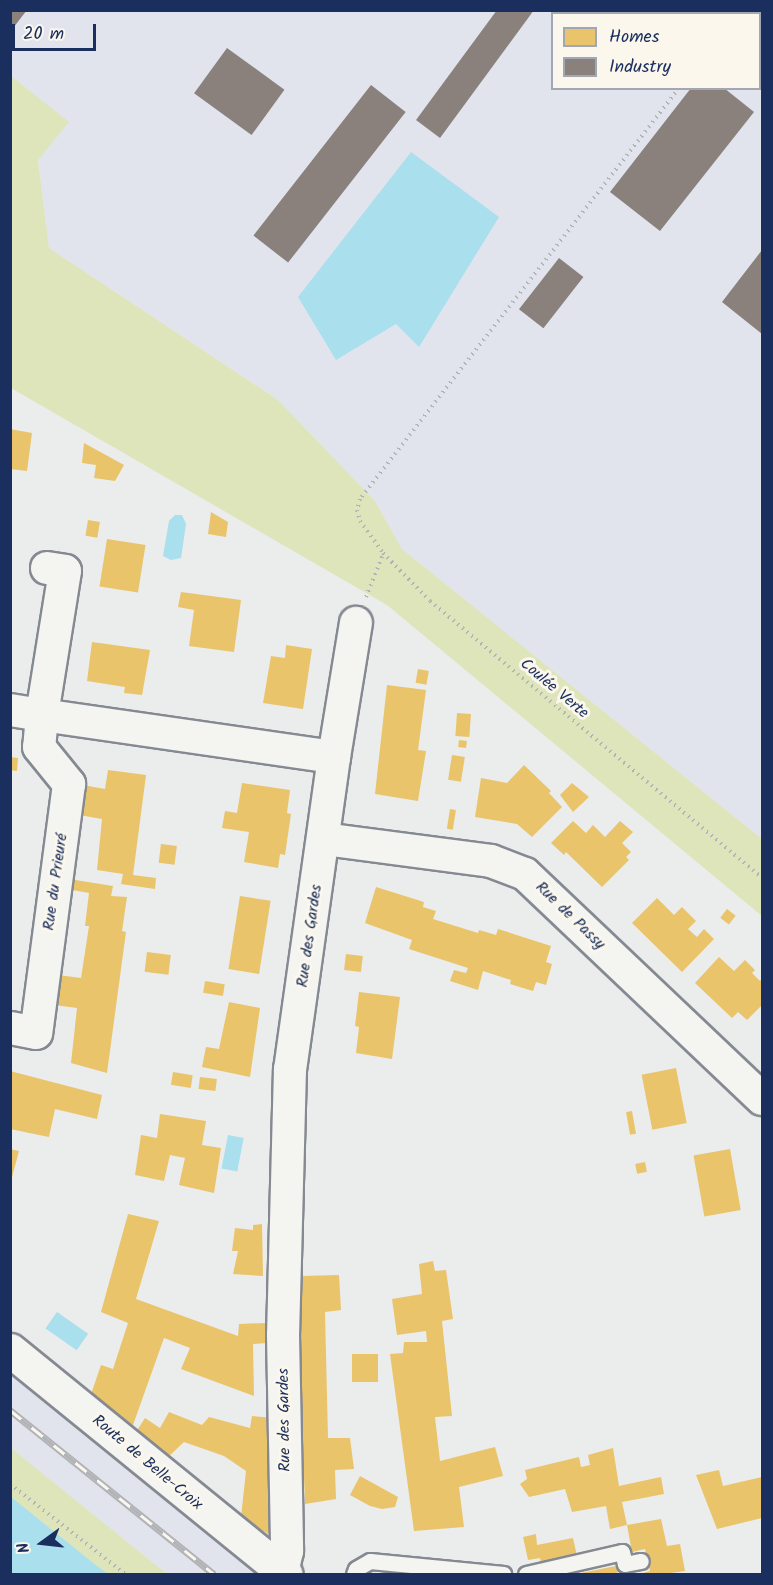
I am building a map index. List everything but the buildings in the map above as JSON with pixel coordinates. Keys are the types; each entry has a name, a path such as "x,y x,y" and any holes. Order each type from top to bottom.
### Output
{"street":[{"path":"42,715 65,571 47,568"},
{"name":"Rue des Gardes","path":"284,1574 288,1551 283,1335 290,1069 334,757 356,623"},
{"path":"10,710 334,757"},
{"name":"Rue du Prieuré","path":"10,1028 36,1033 69,784 39,747 42,715"},
{"name":"Rue de Passy","path":"324,839 491,861 525,874 762,1099"},
{"name":"Route de Belle-Croix","path":"10,1350 284,1574"}],"lane":[{"path":"526,1575 622,1552 625,1564 641,1561"},
{"path":"354,1575 356,1569 370,1561 503,1575"}],"path":[{"name":"Coulée Verte","path":"677,90 360,499 357,510 360,521 398,572 762,878"},
{"path":"356,623 383,553"},
{"path":"10,1484 124,1575"}],"shaded area":[{"path":"10,11 762,11 762,839 402,549 375,501 278,400 49,248 38,159 68,122 11,76"},
{"path":"10,1367 260,1574 167,1574 11,1448"}],"green space":[{"path":"11,76 69,122 38,160 49,248 278,400 375,501 402,549 762,839 762,916 387,605 11,388"},
{"path":"11,1448 167,1574 11,1574"}],"water":[{"path":"411,152 499,217 419,347 396,324 336,360 298,297"},
{"path":"175,515 182,515 186,524 181,558 171,560 163,556 169,521"},
{"path":"228,1135 244,1138 237,1171 222,1168"},
{"path":"57,1312 88,1334 77,1350 46,1328"},
{"path":"11,1497 97,1566 108,1574 11,1574"}],"railway":[{"path":"10,1410 214,1574"}]}
